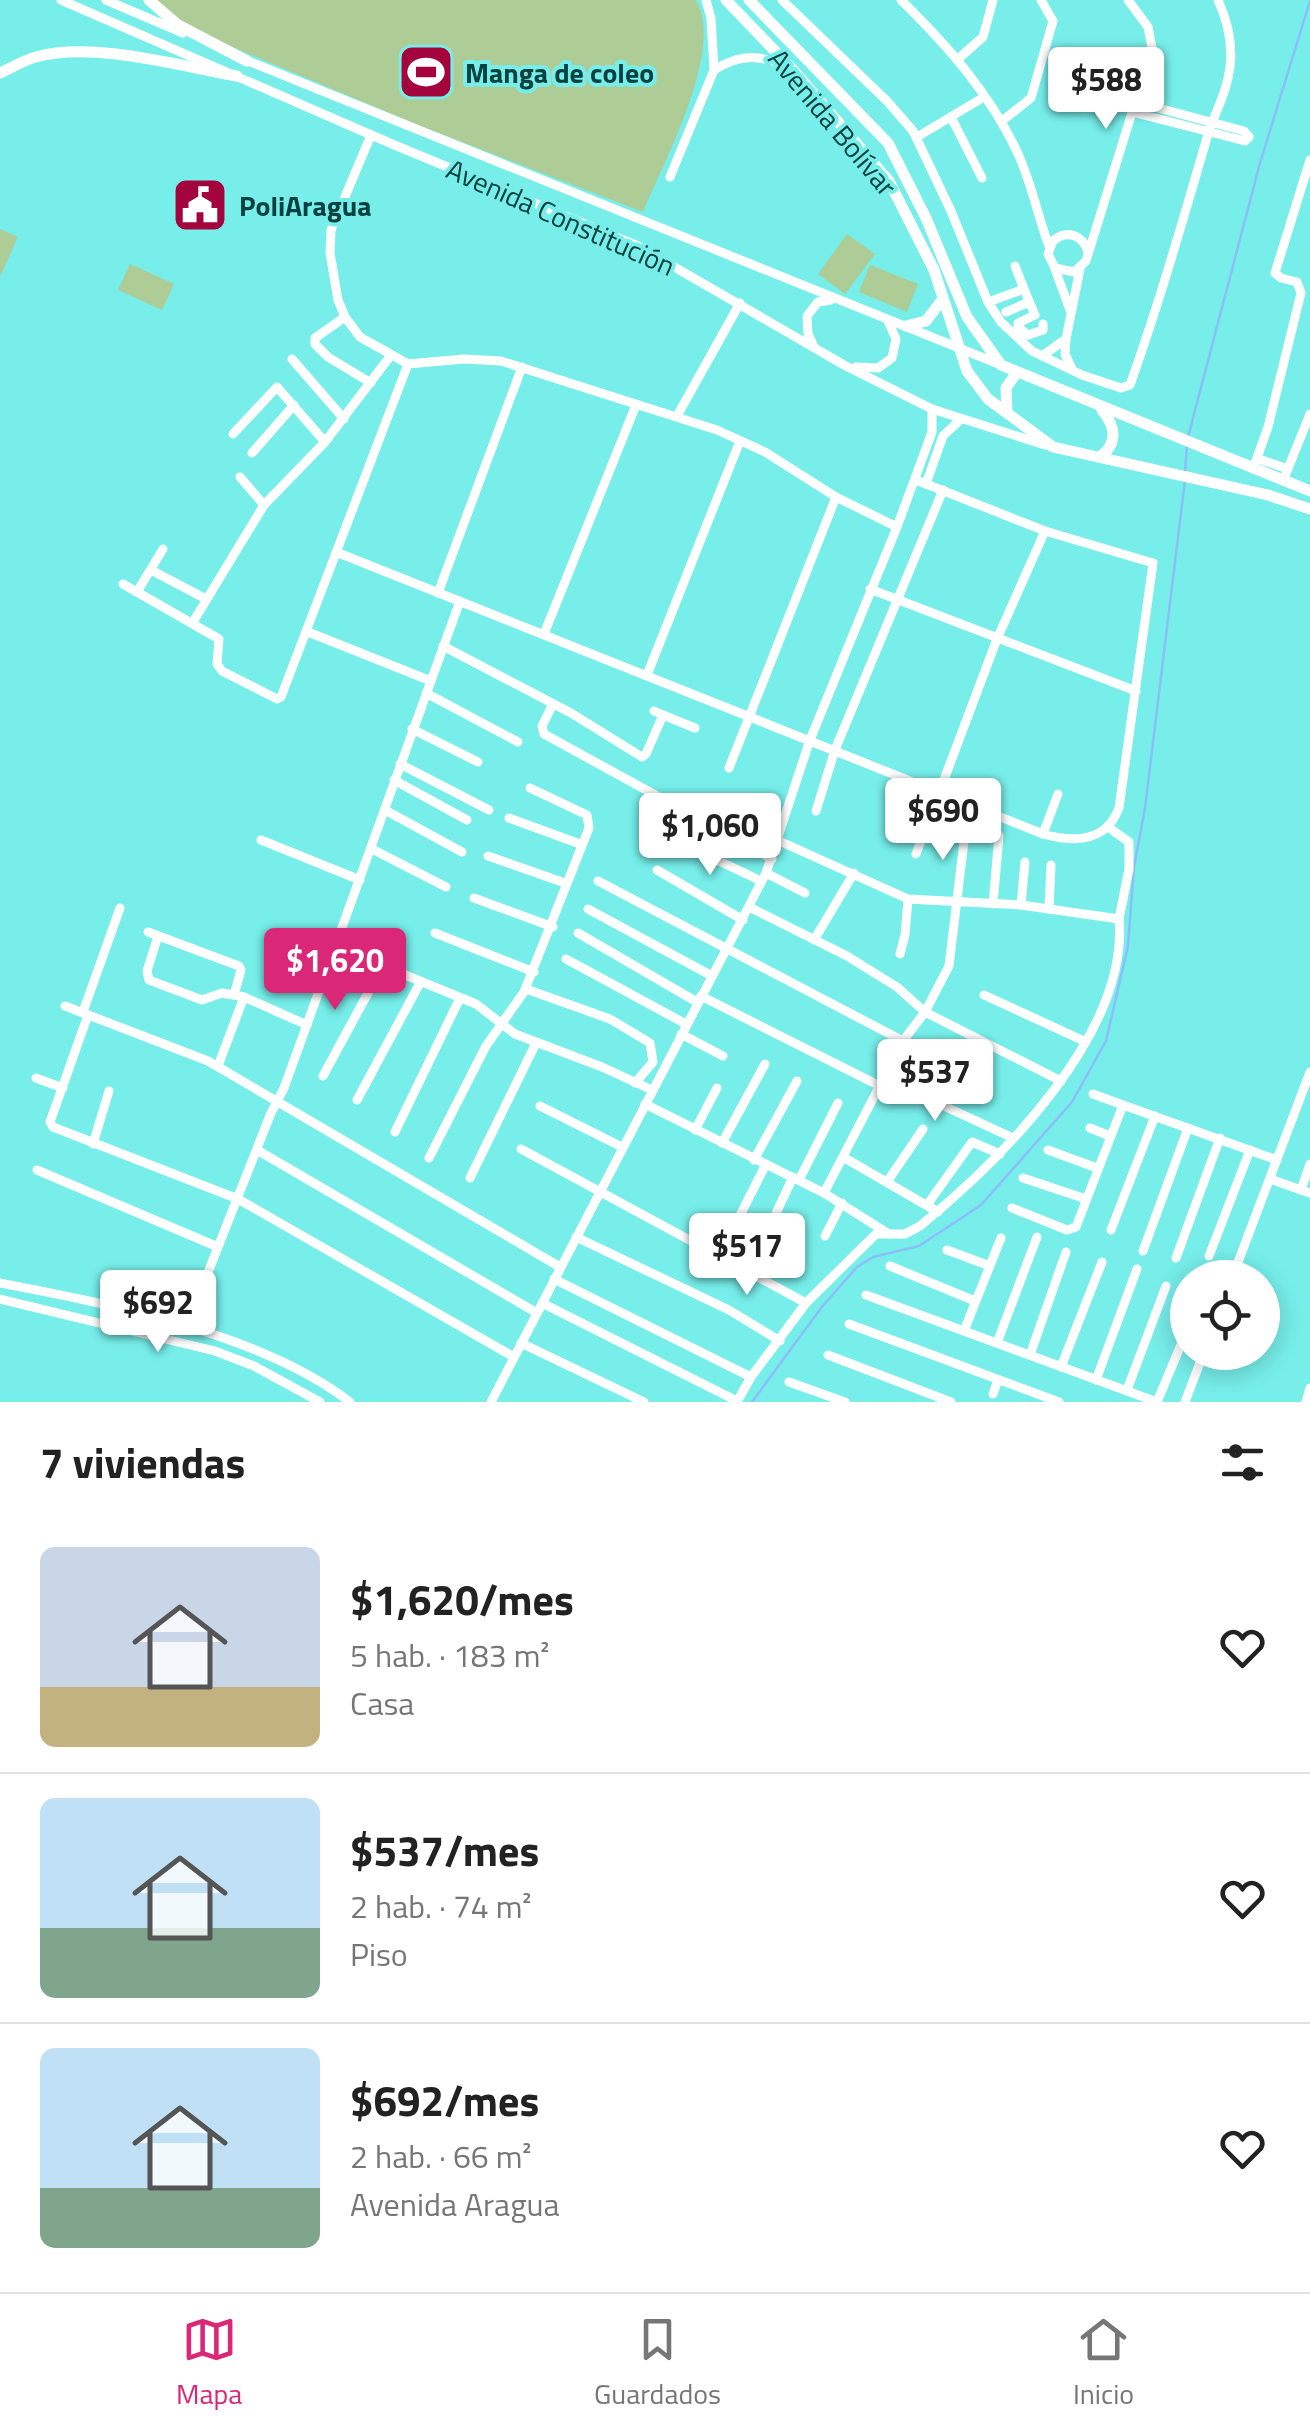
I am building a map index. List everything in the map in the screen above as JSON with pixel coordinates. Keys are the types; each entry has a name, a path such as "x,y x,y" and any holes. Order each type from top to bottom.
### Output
{"main road":[{"path":"149,0 178,25 247,61"},
{"name":"Avenida Bolívar","path":"726,0 796,73 889,181 934,270 966,370 988,400 1053,447"},
{"name":"Avenida Bolívar","path":"749,0 888,143 926,218 967,317 1001,366"},
{"path":"0,73 36,56 70,52 111,54 237,76"},
{"path":"906,326 926,321 942,300"},
{"path":"1001,366 1187,443 1286,475 1310,491"},
{"path":"1007,414 1006,388 1018,372"},
{"path":"1099,407 1112,424 1114,436 1100,457"},
{"path":"1053,447 1189,476 1310,509"}],"street":[{"name":"Avenida Constitución","path":"62,0 638,246 844,365 932,409 1053,447"},
{"name":"Avenida Constitución","path":"106,0 247,61 1001,366"},
{"path":"670,176 714,70 706,0"},
{"path":"782,0 886,101 917,138 988,302 1001,322 1032,351 1121,388 1130,385 1210,127 1226,91 1231,57 1226,18 1218,0"},
{"path":"958,58 983,36 993,0"},
{"path":"1002,121 1031,98 1052,21 1042,0"},
{"path":"1072,370 1065,354 1066,339 1080,268 1097,228 1152,38 1128,0"},
{"path":"909,3 958,58 1002,121 1021,160 1050,246 1050,262 1072,313"},
{"path":"714,70 730,59 760,56 796,73"},
{"path":"917,138 984,96"},
{"path":"1134,107 1210,127"},
{"path":"950,117 982,178"},
{"path":"371,134 331,230 330,253 338,300 360,338 408,364 480,358 522,367 677,416 766,452 836,498 897,526"},
{"path":"1256,464 1301,287 1275,273 1310,160"},
{"path":"1040,221 1058,236 1074,235 1083,241 1088,252"},
{"path":"1083,241 1097,228"},
{"path":"1050,246 1058,236"},
{"path":"1015,266 1035,316 1018,323 1018,327 1028,335 1043,330 1043,324"},
{"path":"1055,268 1068,273 1080,268"},
{"path":"988,302 1024,289"},
{"path":"814,347 807,316 818,302 839,300"},
{"path":"1006,312 1030,302"},
{"path":"677,416 740,303"},
{"path":"345,318 315,338 314,344 371,383"},
{"path":"844,365 870,369 888,364 896,339 888,319"},
{"path":"1042,356 1066,339"},
{"path":"193,622 264,505 325,442 391,355"},
{"path":"292,358 344,419"},
{"path":"123,584 220,639 217,664 222,671 277,699 284,693 308,632 408,364"},
{"path":"438,593 522,367"},
{"path":"233,434 276,387 325,442"},
{"path":"252,453 294,405"},
{"path":"544,634 636,405"},
{"path":"922,478 932,432 932,409"},
{"path":"1286,475 1310,414"},
{"path":"490,1402 772,860 810,740 870,589 943,436 960,420"},
{"path":"647,675 740,441"},
{"path":"240,477 264,505"},
{"path":"336,552 1043,834 1080,839 1100,834 1119,808 1153,563 1045,531 942,490 922,478"},
{"path":"816,812 834,750 942,490"},
{"path":"729,768 836,498"},
{"path":"916,854 997,639 1045,531"},
{"path":"137,592 163,549"},
{"path":"151,570 206,599"},
{"path":"870,589 1136,691"},
{"path":"186,1328 307,1025 460,601"},
{"path":"308,632 431,681"},
{"path":"443,646 642,756 659,713 694,728"},
{"path":"426,692 518,742"},
{"path":"553,704 542,726 544,734 772,860"},
{"path":"412,730 478,762"},
{"path":"400,764 489,810"},
{"path":"394,780 468,820"},
{"path":"429,1158 486,1046 526,989 553,927 565,883 590,822 587,816 530,788"},
{"path":"1043,834 1058,794"},
{"path":"385,810 462,852"},
{"path":"509,818 580,844"},
{"path":"824,1193 903,1042 925,1012 949,966 966,825"},
{"path":"257,1150 539,1308 737,1401 806,1304 876,1234 905,1234 938,1212 1000,1154 1061,1081 1112,978 1130,842 1108,827"},
{"path":"994,904 1000,836"},
{"path":"261,840 360,880"},
{"path":"777,840 908,899 1021,905 1119,919"},
{"path":"692,848 806,893"},
{"path":"372,849 446,887"},
{"path":"488,856 565,883"},
{"path":"1021,905 1026,862"},
{"path":"1049,908 1051,865"},
{"path":"657,870 743,920"},
{"path":"814,940 854,874"},
{"path":"598,882 903,1042"},
{"path":"474,898 553,927"},
{"path":"900,954 906,935 908,899"},
{"path":"749,907 848,956 925,1012 1061,1081"},
{"path":"120,908 51,1125 238,1199 514,1357"},
{"path":"588,909 712,976"},
{"path":"148,932 239,966 238,996 218,1066"},
{"path":"435,933 534,972"},
{"path":"578,934 699,999 880,1086"},
{"path":"158,936 147,971 149,980 202,1000 218,994 238,996 307,1025"},
{"path":"566,960 723,1056"},
{"path":"323,1076 381,969 386,967 487,1010 502,1024 536,1043 652,1090"},
{"path":"357,1100 420,982"},
{"path":"526,989 610,1020 650,1043 653,1062 636,1083"},
{"path":"984,996 1084,1041"},
{"path":"395,1132 460,998"},
{"path":"66,1006 218,1066 276,1104 560,1267"},
{"path":"470,1178 536,1043"},
{"path":"962,1060 946,1108 1014,1138"},
{"path":"722,1143 765,1064"},
{"path":"1239,1260 1309,1076"},
{"path":"36,1078 63,1088"},
{"path":"754,1160 797,1081"},
{"path":"695,1130 717,1088"},
{"path":"92,1144 110,1091"},
{"path":"1094,1094 1277,1160"},
{"path":"748,1273 838,1103"},
{"path":"645,1104 824,1193 891,1235"},
{"path":"540,1106 622,1148"},
{"path":"1012,1208 1071,1229 1076,1227 1123,1106"},
{"path":"1111,1230 1155,1116"},
{"path":"1090,1128 1110,1136"},
{"path":"1143,1251 1188,1128"},
{"path":"887,1182 923,1129"},
{"path":"1176,1258 1220,1138"},
{"path":"927,1205 972,1142 1000,1154"},
{"path":"521,1149 806,1304"},
{"path":"1048,1150 1097,1168"},
{"path":"1209,1256 1250,1150"},
{"path":"843,1158 938,1212"},
{"path":"720,1258 766,1164"},
{"path":"1270,1179 1306,1192 1310,1164"},
{"path":"37,1170 218,1246"},
{"path":"1024,1178 1086,1200"},
{"path":"825,1236 842,1204"},
{"path":"576,1237 729,1310 780,1342"},
{"path":"997,1344 1038,1237"},
{"path":"964,1331 1001,1238"},
{"path":"947,1250 990,1266"},
{"path":"1030,1355 1066,1252"},
{"path":"1061,1367 1102,1262"},
{"path":"890,1266 975,1300"},
{"path":"1096,1380 1137,1269"},
{"path":"554,1279 751,1377"},
{"path":"0,1283 186,1328 269,1356 350,1402"},
{"path":"1127,1390 1166,1286"},
{"path":"866,1296 1157,1402 1170,1370"},
{"path":"0,1299 215,1350 320,1402"},
{"path":"849,1324 1059,1402"},
{"path":"521,1343 644,1402"},
{"path":"828,1355 951,1402"},
{"path":"1185,1402 1197,1370"},
{"path":"993,1394 998,1380"},
{"path":"790,1382 846,1402"},
{"path":"1306,1402 1310,1388"}],"green space":[{"path":"152,0 696,0 703,21 703,47 688,106 643,212 418,125 192,30"},
{"path":"0,229 18,237 0,277"},
{"path":"847,234 875,254 845,294 818,274"},
{"path":"130,264 174,284 162,310 118,290"},
{"path":"870,265 918,284 907,312 859,292"}],"waterway":[{"path":"1188,437 1260,163 1310,1"},
{"path":"1185,472 1187,445"},
{"path":"752,1402 821,1308 857,1267 873,1257 919,1246 981,1205 1072,1102 1106,1041 1128,946 1134,867 1145,808 1185,480"}],"place":[{"name":"Manga de coleo","path":"426,72"},
{"name":"PoliAragua","path":"200,205"}]}
